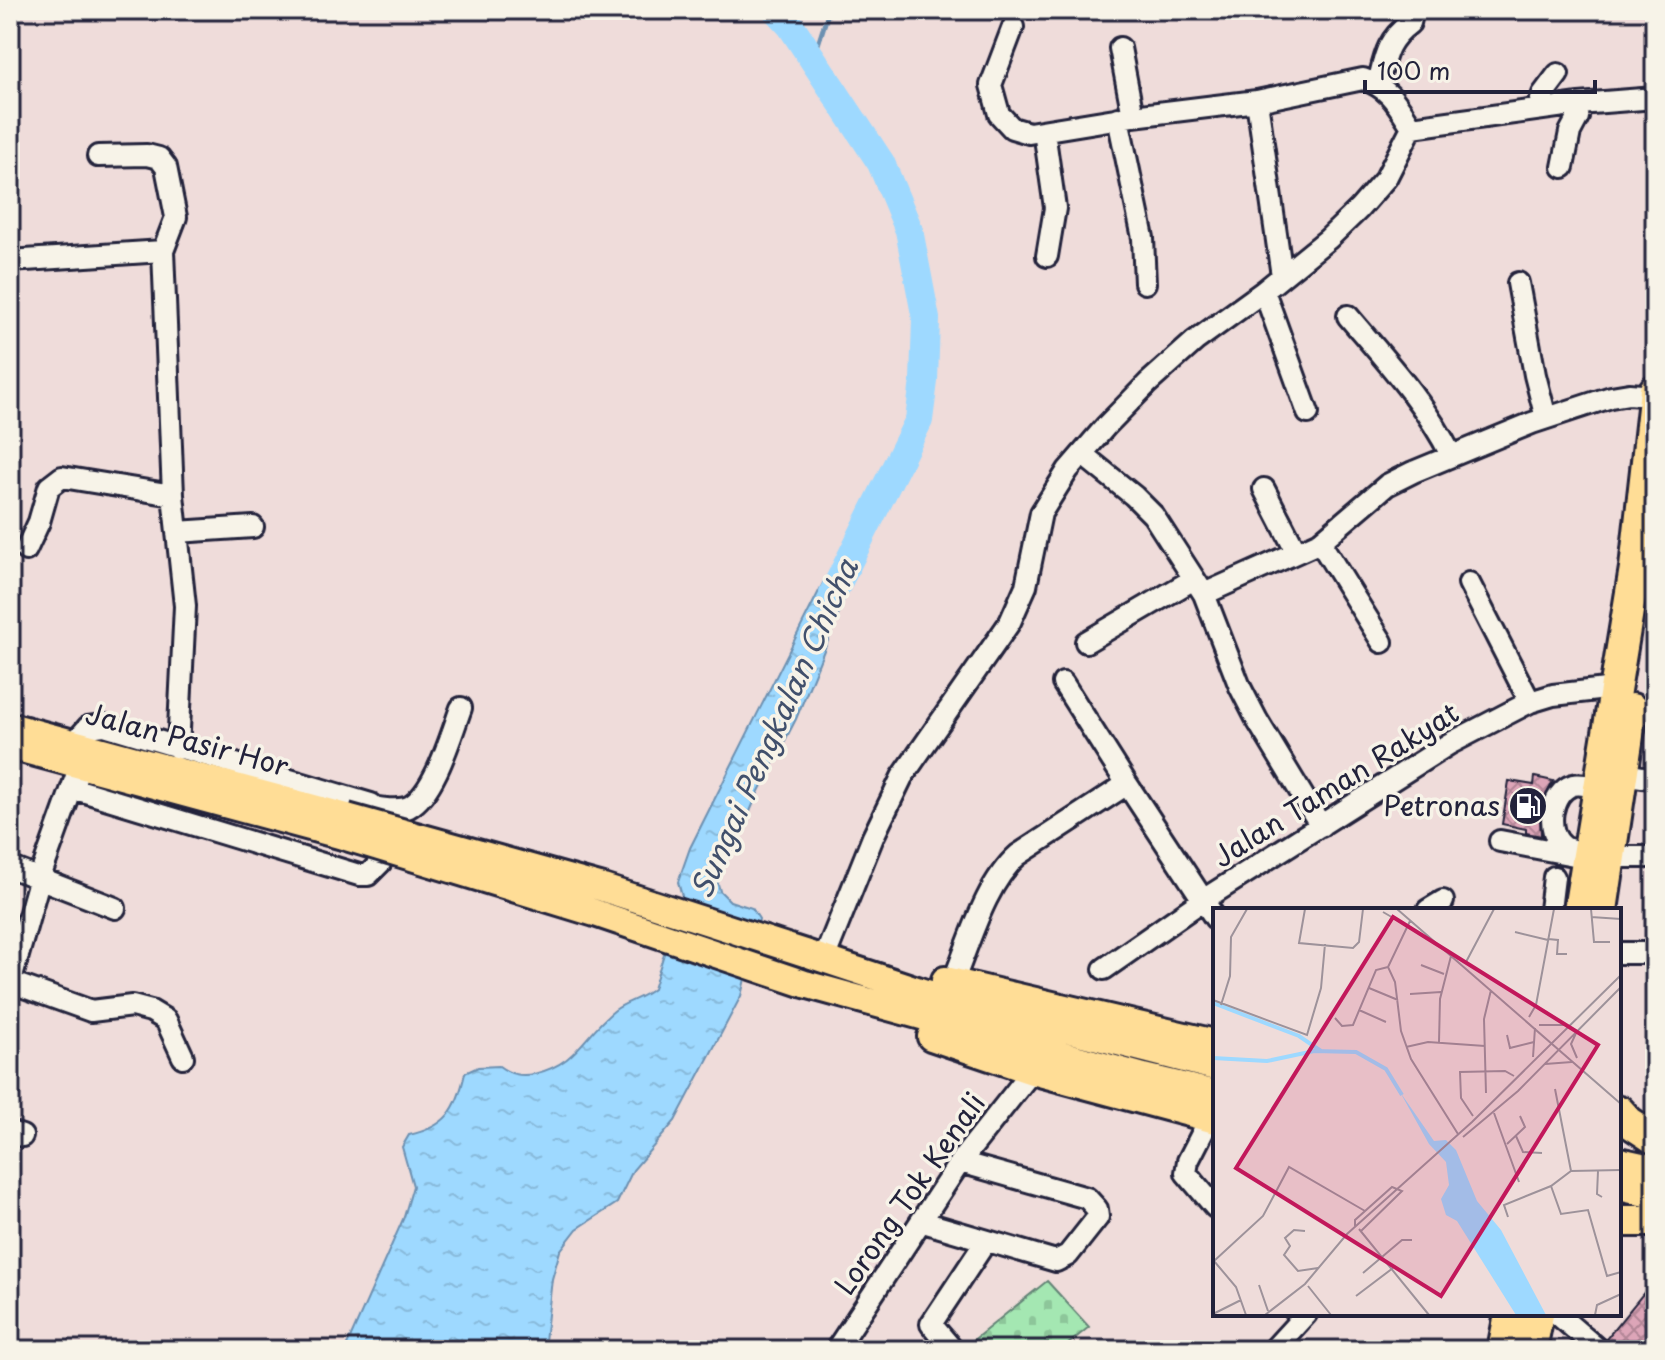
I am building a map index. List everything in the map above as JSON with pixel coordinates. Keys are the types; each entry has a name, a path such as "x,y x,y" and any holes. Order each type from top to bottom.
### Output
{"highway":[{"path":"1611,781 1615,688 1635,568 1655,393"},
{"path":"1580,908 1595,856 1655,561"},
{"path":"1595,856 1602,908"},
{"path":"1621,1128 1629,1122 1655,1140"},
{"path":"1621,1206 1655,1220"},
{"path":"1503,1350 1510,1316"},
{"path":"1531,1350 1538,1316"}],"main road":[{"name":"Jalan Pasir Hor","path":"10,726 75,765"},
{"name":"Jalan Pasir Hor","path":"10,746 75,765 345,826"},
{"path":"345,826 603,888 923,992 1213,1067"},
{"path":"345,826 816,988 1144,1077 1213,1111"},
{"path":"822,958 953,982 1213,1043"},
{"path":"816,988 909,1029 1032,1071 1213,1111"},
{"path":"1621,1161 1655,1169"},
{"path":"1621,1206 1655,1195"}],"street":[{"path":"1378,84 1388,45 1410,23 1413,10"},
{"path":"1013,27 991,85 999,114 1012,128 1029,133 1257,101 1363,79 1378,84 1391,94 1412,127"},
{"path":"1120,48 1143,238 1145,283"},
{"path":"1538,109 1543,94 1558,74"},
{"path":"1412,127 1579,104 1655,98"},
{"path":"1257,101 1282,276"},
{"path":"1563,167 1579,104"},
{"path":"822,958 902,777 1010,622 1026,586 1041,513 1068,470 1148,383 1195,341 1264,291 1359,209 1386,178 1412,127"},
{"path":"1044,131 1055,208 1047,256"},
{"path":"98,156 147,155 159,158 166,167 176,217 163,251 173,495 185,606 178,749"},
{"path":"10,261 163,251"},
{"path":"1518,283 1546,418"},
{"path":"1264,291 1308,413"},
{"path":"1348,316 1418,398 1437,426 1451,455"},
{"path":"1086,642 1199,587 1320,542 1387,485 1451,455 1546,418 1611,397 1655,393"},
{"path":"1082,454 1153,515 1199,587 1240,687 1278,759 1321,826"},
{"path":"26,550 39,522 49,487 62,477 173,495"},
{"path":"1264,489 1296,551"},
{"path":"177,532 253,527"},
{"path":"1320,542 1382,642"},
{"path":"1469,583 1530,702"},
{"path":"1063,683 1213,915"},
{"name":"Jalan Taman Rakyat","path":"1104,969 1203,900 1449,744 1530,702 1553,695 1615,688"},
{"path":"183,1057 166,1020 151,1011 132,1006 91,1011 10,983 75,765 81,732 95,725 379,808 400,809 413,804 437,774 461,708"},
{"path":"75,765 359,875 368,875 381,862 384,823 379,808"},
{"path":"1595,856 1568,849 1557,840 1552,827 1556,798 1565,789 1577,784 1655,779"},
{"path":"953,982 1003,868 1127,784"},
{"path":"1500,841 1595,856 1655,857"},
{"path":"10,867 115,908"},
{"path":"1550,908 1554,877"},
{"path":"1621,953 1655,953"},
{"name":"Lorong Tok Kenali","path":"836,1350 960,1162 1032,1071"},
{"path":"1213,1111 1188,1161 1186,1173 1213,1205"},
{"path":"923,1222 1061,1260 1098,1217 1093,1203 1087,1198 960,1162"},
{"path":"953,1350 931,1324 986,1241"},
{"path":"1273,1350 1304,1316"},
{"path":"1559,1316 1599,1350"}],"green space":[{"path":"1047,1281 1089,1327 1061,1350 961,1350"}],"water":[{"path":"850,556 840,611 796,719 757,795 735,847 718,863 716,877 720,891 730,901 752,908 759,919 741,996 675,1121 633,1170 617,1203 577,1229 560,1251 552,1279 544,1350 345,1350 404,1217 413,1186 402,1147 409,1135 432,1127 448,1115 454,1107 465,1073 478,1067 499,1066 520,1075 549,1069 571,1056 615,1010 653,989 682,896 678,882 690,848 826,577"}],"building":[{"path":"1535,777 1553,781 1540,810 1541,836 1502,824 1509,781 1534,785"},
{"path":"1655,1279 1655,1350 1620,1350 1606,1339"}],"waterway":[{"name":"Sungai Pengkalan Chicha","path":"776,10 791,26 881,163 909,230 926,319 919,420 833,593"},
{"path":"813,60 829,10"}],"place":[{"name":"Petronas","path":"1528,806"}]}
